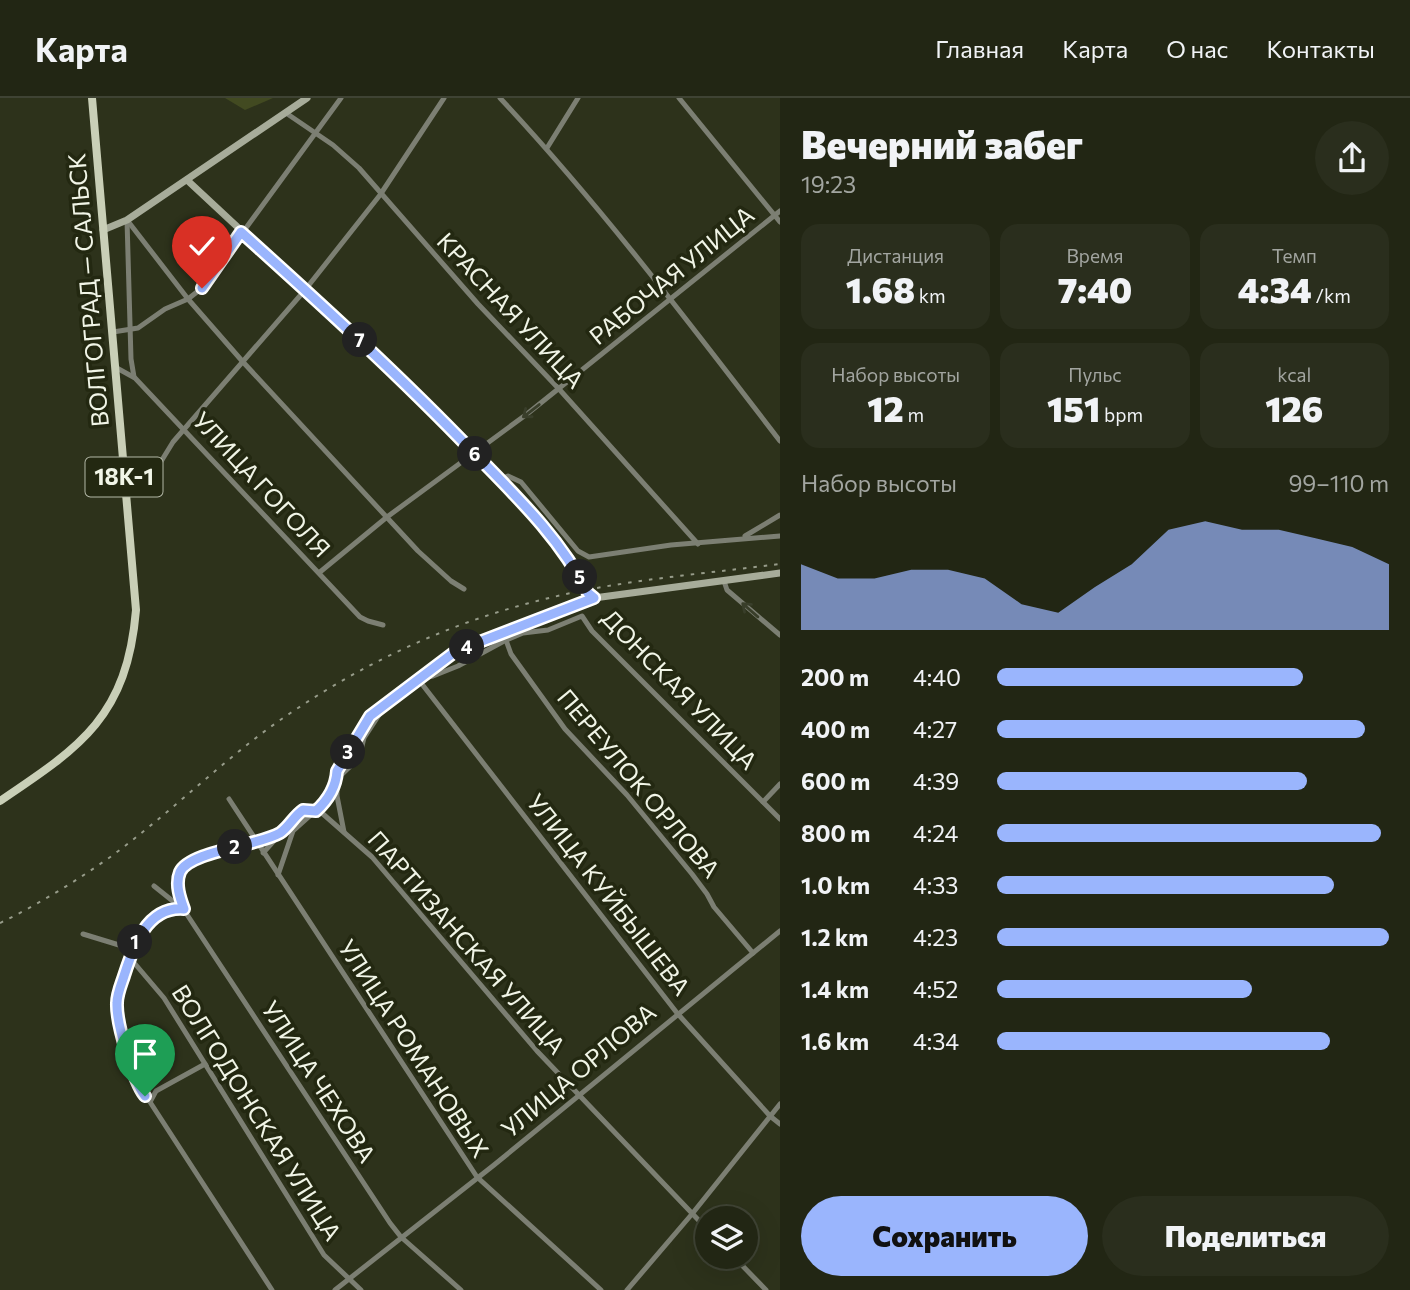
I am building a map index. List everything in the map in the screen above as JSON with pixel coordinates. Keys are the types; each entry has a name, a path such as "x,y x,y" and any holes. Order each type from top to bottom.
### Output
{"main road":[{"name":"ВОЛГОГРАД — САЛЬСК","path":"0,801 58,762 87,736 115,695 134,640 136,610 92,98"}],"street":[{"path":"103,230 127,220 307,98"},
{"path":"113,332 138,328 202,288 341,98"},
{"path":"146,486 165,451 305,290 380,195 444,98"},
{"path":"500,98 547,148 670,299 780,441"},
{"path":"547,148 579,98"},
{"path":"679,98 778,213 780,222"},
{"name":"КРАСНАЯ УЛИЦА","path":"286,113 359,168 478,304 559,389 698,544"},
{"path":"187,180 431,407 538,519 594,598"},
{"name":"РАБОЧАЯ УЛИЦА","path":"320,572 387,517 559,389 778,213"},
{"path":"127,220 188,299 243,362 418,551 451,581 464,589"},
{"path":"127,220 131,365 135,378"},
{"name":"УЛИЦА ГОГОЛЯ","path":"115,367 135,378 360,617 383,625"},
{"path":"500,479 508,476 521,482 578,551 589,557 610,552 780,536"},
{"path":"743,538 780,514"},
{"path":"344,832 337,771 362,728 370,716 384,704 456,651 594,598 780,573"},
{"path":"724,581 727,590 780,635"},
{"name":"ДОНСКАЯ УЛИЦА","path":"506,640 523,633 548,630 582,616 592,631 780,819"},
{"name":"ПЕРЕУЛОК ОРЛОВА","path":"503,632 511,654 565,729 627,795 692,874 713,907 753,953"},
{"path":"418,679 458,666 506,640"},
{"name":"УЛИЦА КУЙБЫШЕВА","path":"418,679 677,1013 780,1124"},
{"path":"278,876 293,831 328,799 336,780 359,758 364,738 384,704"},
{"path":"763,802 780,783"},
{"name":"УЛИЦА РОМАНОВЫХ","path":"229,799 477,1177 601,1290"},
{"path":"263,853 303,810 316,811"},
{"name":"ПАРТИЗАНСКАЯ УЛИЦА","path":"316,811 372,857 495,1004 695,1217"},
{"path":"272,1290 151,1106 150,1100 137,1085 118,1014 117,998 127,953 142,932 157,917 170,910 184,909 178,884 184,867 205,856 256,843 282,832"},
{"name":"УЛИЦА ЧЕХОВА","path":"154,886 184,909 364,1185 401,1237 461,1290"},
{"name":"УЛИЦА ОРЛОВА","path":"335,1290 780,931"},
{"path":"83,934 112,942 127,953"},
{"name":"ВОЛГОДОНСКАЯ УЛИЦА","path":"127,953 164,998 324,1255 361,1290"},
{"path":"150,1100 156,1091 205,1064"},
{"path":"627,1290 780,1104"},
{"path":"746,1269 766,1290"}],"green space":[{"path":"225,98 273,98 245,110"}],"railway":[{"path":"0,923 58,891 113,855 249,743 301,706 401,650 472,621 574,592 780,564"}],"route":[{"path":"145,1096 132,1071 118,1014 117,998 130,956 142,932 157,917 170,910 184,909 178,884 181,870 205,856 256,843 282,832 296,814 303,810 316,811 328,799 337,771 370,716 456,651 594,598 588,593 558,544 510,488 431,407 241,232 202,288"}]}
